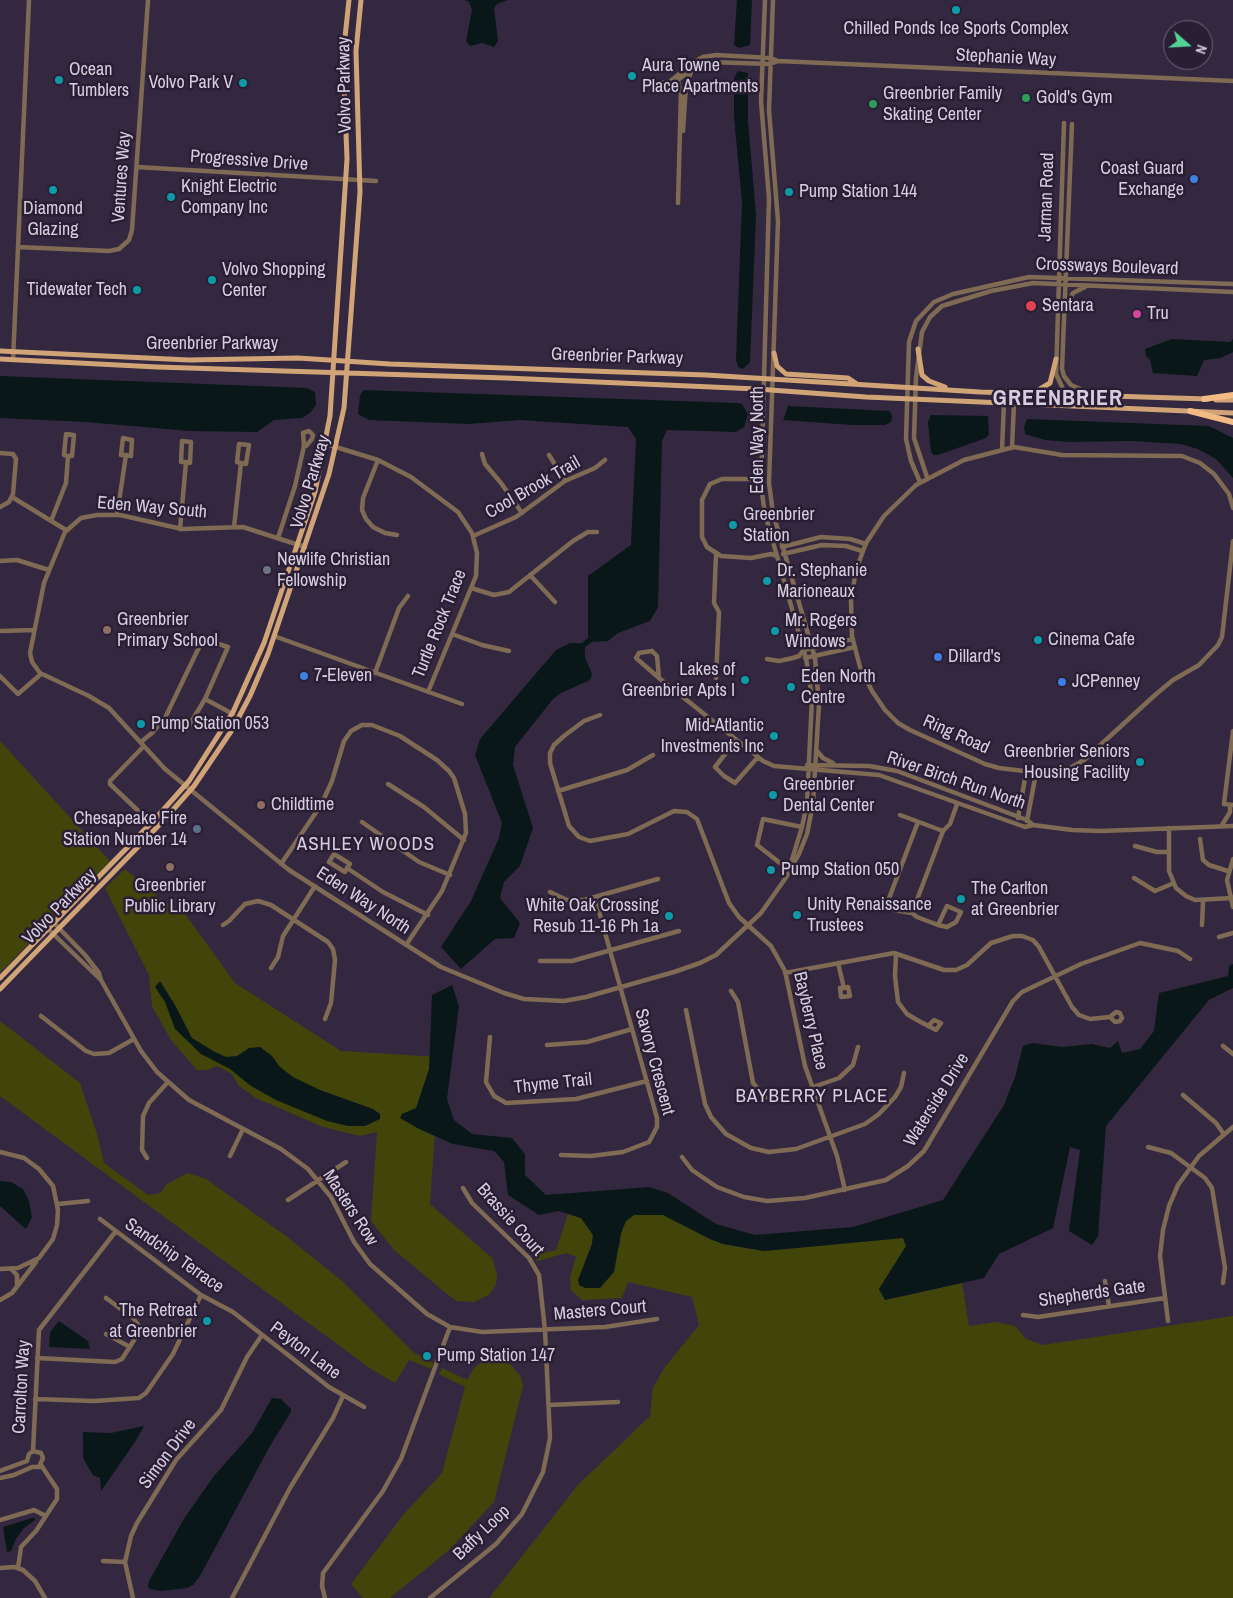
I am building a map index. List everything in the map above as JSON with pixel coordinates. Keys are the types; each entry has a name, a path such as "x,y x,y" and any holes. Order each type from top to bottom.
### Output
{"highway":[{"path":"1204,399 1233,395"},
{"path":"1190,411 1233,422"}],"main road":[{"name":"Volvo Parkway","path":"0,978 185,786 233,714 259,657 315,492 326,444 334,360 346,180 347,147 343,56 349,0"},
{"name":"Volvo Parkway","path":"0,988 190,791 236,722 256,682 274,636 337,447 348,372 361,181 356,51 361,0"},
{"path":"918,350 922,375 929,381 950,389"},
{"name":"Greenbrier Parkway","path":"0,351 190,360 274,357 515,366 950,389 1233,400"},
{"path":"774,353 777,366 786,374 848,378 857,384"},
{"name":"Greenbrier Parkway","path":"0,359 515,378 771,390 907,399 1233,413"},
{"path":"1034,392 1050,383 1056,359"}],"street":[{"path":"13,360 29,0"},
{"name":"Ventures Way","path":"18,247 109,251 122,247 129,240 132,230 148,0"},
{"name":"Eden Way North","path":"765,0 761,115 769,198 760,480 765,514 806,658 812,698 809,767 802,827 789,870"},
{"name":"Eden Way North","path":"185,786 281,864 406,945 461,977 516,997 542,1001 574,999 700,964 725,948 750,925 774,896 799,854 807,834 812,809 818,750 819,689 812,648 773,513 768,483 778,206 770,125 773,0"},
{"name":"Stephanie Way","path":"678,78 694,62 707,56 763,57 778,61 1233,81"},
{"name":"Stephanie Way","path":"651,83 667,84 693,69 712,62 770,64 778,61"},
{"path":"681,140 686,85 693,69"},
{"path":"678,78 685,112"},
{"path":"678,78 681,88 678,203"},
{"name":"Jarman Road","path":"1064,124 1056,359 1058,381 1064,393"},
{"name":"Jarman Road","path":"1072,124 1064,376 1071,385 1092,394"},
{"name":"Progressive Drive","path":"136,167 376,181"},
{"name":"Crossways Boulevard","path":"920,482 911,461 906,438 911,332 920,315 934,302 953,294 1020,279 1058,277 1233,284"},
{"name":"Crossways Boulevard","path":"927,477 915,442 915,387 918,350 926,322 937,310 948,303 1008,286 1040,282 1233,292"},
{"path":"1065,308 1073,293 1081,288 1092,286"},
{"path":"515,366 515,378"},
{"path":"522,379 523,367"},
{"path":"1064,393 1072,400 1088,406"},
{"path":"1002,450 1004,402"},
{"path":"1012,448 1014,403"},
{"path":"66,434 74,435 72,456 68,456 64,455 66,434"},
{"path":"182,441 191,442 190,462 186,462 181,462 182,441"},
{"path":"239,444 249,445 246,464 241,463 237,462 239,444"},
{"name":"Turtle Rock Trace","path":"326,444 378,460 401,470 440,498 461,516 473,536 478,561 472,588 428,692"},
{"path":"278,538 292,494 304,446"},
{"name":"Ring Road","path":"1233,508 1226,489 1214,474 1200,463 1182,456 1062,455 1012,448 964,460 920,482 884,516 862,551 852,586 850,619 860,667 872,691 885,710 898,723 985,764 1026,773 1049,774 1065,771 1084,760 1166,686 1199,665 1211,654 1222,637 1233,541"},
{"path":"0,453 14,454 16,457 12,497 0,507"},
{"path":"482,454 486,464 522,513"},
{"path":"549,455 565,481"},
{"path":"51,521 66,483 68,456"},
{"path":"117,515 126,456"},
{"path":"378,460 363,498 362,510 366,519 373,527 385,533 397,535"},
{"name":"Cool Brook Trail","path":"473,536 522,513 565,481 595,468 605,460"},
{"path":"180,528 186,462"},
{"path":"234,527 241,463"},
{"path":"760,480 722,479 706,488 702,500 702,537 707,547 716,554 751,558 771,554 777,556 822,545 846,546 862,551"},
{"path":"12,497 66,530 41,593 31,658 34,667 41,674 104,705 120,718 158,762 185,786"},
{"name":"Eden Way South","path":"66,530 85,516 117,515 180,528 234,527 253,529 305,547"},
{"path":"472,588 488,594 503,594 516,588 573,541 588,532 597,532"},
{"path":"771,554 775,548 821,537 850,539 866,544"},
{"path":"716,554 714,603 719,610 716,678"},
{"path":"0,561 17,560 49,570"},
{"path":"530,575 555,602"},
{"path":"375,673 399,608 408,596"},
{"path":"0,631 34,630"},
{"path":"452,634 509,652"},
{"path":"274,636 462,704"},
{"path":"151,823 110,784 110,781 165,718 203,638 228,647 205,699 187,729 165,718"},
{"path":"799,656 804,650 853,639"},
{"path":"767,659 779,661 799,656 806,658 814,657 855,648"},
{"path":"659,678 656,653 652,651 637,654 638,662 758,757 774,766 809,767"},
{"path":"0,676 18,694 41,674"},
{"path":"205,699 233,714"},
{"path":"600,715 584,721 554,745 550,759 558,791 627,770 653,755"},
{"path":"281,864 321,805 332,781 345,738 351,730 362,725 372,726 400,736 449,771 465,814 467,828 450,875 428,915 406,945"},
{"path":"1222,825 1232,805 1224,804 1233,730"},
{"path":"736,740 715,767 724,776 735,783 758,757"},
{"path":"818,750 829,762 842,765"},
{"name":"River Birch Run North","path":"809,767 816,764 842,765 879,768 897,772 1027,820 1033,825"},
{"name":"River Birch Run North","path":"809,767 816,770 879,775 1024,827 1033,825 1087,831 1233,826"},
{"path":"1016,824 1026,773"},
{"path":"1024,827 1036,773"},
{"path":"388,784 424,807 464,840"},
{"name":"Bayberry Place","path":"558,791 569,826 575,835 588,841 628,834 674,811 694,815 702,827 729,903 771,946 785,973 800,1046 846,1190"},
{"path":"912,913 943,831 950,824 957,804"},
{"path":"900,816 943,831"},
{"path":"789,870 757,845 763,818 802,827"},
{"path":"362,822 419,862 450,875"},
{"path":"918,822 888,901 889,906 894,910 912,913 938,925 947,927 952,926 961,912 947,906 938,925"},
{"path":"1169,828 1170,871 1174,883 1186,896 1203,901 1232,899"},
{"path":"1200,839 1201,854 1206,863 1228,871"},
{"path":"1134,846 1157,852 1169,852"},
{"path":"334,854 350,864 347,868 345,872 329,862 334,854"},
{"path":"1233,860 1228,871 1227,880 1233,908"},
{"path":"347,868 395,900 428,915"},
{"path":"1134,878 1155,891 1174,883"},
{"path":"550,892 574,901 595,898 658,880"},
{"path":"271,968 278,957 283,936 315,886"},
{"name":"Savory Crescent","path":"561,1155 612,1155 640,1147 649,1142 656,1131 657,1122 647,1081 595,898"},
{"path":"223,925 241,907 254,901 268,903 328,942 335,956 330,1006 324,1019"},
{"path":"1202,925 1203,901"},
{"name":"Masters Row","path":"54,923 88,958 99,973 100,980"},
{"name":"Masters Row","path":"48,929 100,980 134,1039 149,1062 167,1083 188,1100 290,1155 318,1180 336,1205 354,1242 370,1264 420,1309 450,1327 482,1332 544,1330"},
{"path":"540,961 572,961 679,931"},
{"path":"1220,937 1233,933"},
{"path":"785,973 896,954 944,970 956,970 968,965 991,943 1013,936 1022,936 1036,943 1072,1007 1079,1014 1090,1019 1110,1017"},
{"name":"Waterside Drive","path":"682,1157 692,1170 708,1181 729,1192 751,1199 790,1201 886,1180 900,1173 920,1156 932,1140 1013,1001 1022,992 1055,976 1140,943 1178,951 1190,959"},
{"path":"896,954 895,976 898,1002 904,1011 928,1026"},
{"path":"838,963 844,988"},
{"path":"731,991 738,1002 752,1077 758,1092 769,1098 779,1099 845,1074 856,1061 858,1047"},
{"path":"686,1010 705,1104 711,1117 726,1134 743,1145 769,1152 796,1149 865,1124 879,1114 898,1094 904,1073"},
{"path":"41,1016 86,1051 94,1054 109,1052 134,1039"},
{"path":"547,1045 587,1042 632,1029"},
{"name":"Thyme Trail","path":"490,1037 486,1082 494,1096 506,1103 576,1099 647,1081"},
{"path":"1223,1046 1233,1054"},
{"path":"147,1158 142,1150 142,1116 149,1103 167,1083"},
{"path":"1183,1095 1216,1123 1224,1133"},
{"path":"1168,1321 1160,1256 1163,1230 1172,1199 1190,1167 1208,1146 1233,1127"},
{"path":"230,1156 244,1130"},
{"path":"1148,1148 1172,1153 1209,1182 1215,1195 1226,1268 1223,1283"},
{"path":"0,1152 24,1158 39,1169 53,1186 58,1204 55,1232 39,1258 17,1287 9,1296 0,1300"},
{"path":"288,1200 346,1162"},
{"name":"Brassie Court","path":"463,1188 472,1203 529,1258 535,1268 541,1283 544,1330"},
{"path":"58,1204 88,1202"},
{"name":"Sandchip Terrace","path":"100,1219 201,1295 233,1312"},
{"name":"Carrolton Way","path":"33,1451 39,1330 116,1231"},
{"path":"0,1269 29,1265 39,1258"},
{"path":"10,1269 17,1275 17,1287"},
{"path":"1105,1282 1109,1306"},
{"path":"35,1399 94,1401 139,1398 146,1393 173,1354 201,1295"},
{"path":"37,1358 115,1362 124,1357 138,1332 136,1321 106,1298"},
{"name":"Shepherds Gate","path":"1023,1315 1038,1317 1165,1298"},
{"name":"Peyton Lane","path":"233,1312 343,1396 364,1407"},
{"name":"Masters Court","path":"544,1330 618,1326 657,1320"},
{"path":"325,1598 322,1586 323,1573 383,1491 401,1459 450,1327"},
{"name":"Baffy Loop","path":"430,1598 496,1544 527,1507 539,1483 546,1462 550,1433 544,1330"},
{"path":"106,1334 130,1347"},
{"name":"Simon Drive","path":"132,1597 125,1562 131,1536 159,1484 176,1460 221,1410 247,1357 262,1335"},
{"path":"232,1598 290,1488 333,1418 343,1396"},
{"path":"549,1404 618,1402"},
{"path":"0,1478 41,1465 44,1460 42,1455 33,1451 28,1456 27,1461"},
{"path":"27,1461 32,1467"},
{"path":"0,1470 27,1461"},
{"path":"18,1568 21,1547 55,1504 57,1489 41,1465"},
{"path":"0,1520 34,1510 46,1516"},
{"path":"103,1561 125,1562"},
{"path":"0,1568 18,1568 30,1575 45,1598"},
{"path":"125,1598 132,1597"}],"shaded area":[{"path":"464,0 508,0 497,4 494,8 498,41 494,47 482,43 470,46 466,41 472,10 469,2"},
{"path":"737,0 752,0 750,45 739,48 734,45"},
{"path":"738,71 748,73 748,121 756,215 750,362 743,369 738,367 736,360 742,202 734,117 734,78"},
{"path":"1172,339 1230,342 1233,339 1233,352 1221,358 1204,360 1197,376 1153,373 1145,349"},
{"path":"0,376 307,388 315,392 316,405 310,413 302,418 274,420 257,432 189,431 86,422 0,418"},
{"path":"364,390 737,403 742,404 748,414 744,427 736,432 667,430 662,441 658,607 650,621 618,633 608,641 592,642 585,647 585,657 592,674 590,680 561,693 553,699 515,747 513,765 533,828 520,866 504,882 500,898 520,923 514,938 495,939 461,969 441,947 471,901 499,838 502,823 475,755 480,739 556,650 570,643 582,643 588,638 588,576 631,545 636,439 628,427 520,420 468,424 369,420 358,414 360,395"},
{"path":"788,406 890,411 892,416 891,422 885,425 852,425 783,420"},
{"path":"931,415 988,416 989,434 986,438 934,455 931,452 928,422"},
{"path":"1027,419 1209,426 1233,438 1233,478 1216,459 1198,449 1180,444 1132,441 1070,442 1045,440 1025,434 1024,427"},
{"path":"0,741 110,861 0,973"},
{"path":"125,869 161,899 185,914 235,983 341,1051 440,1057 430,1204 492,1258 497,1274 496,1285 489,1295 474,1302 457,1301 394,1250 371,1221 377,1132 360,1136 323,1127 256,1098 239,1086 232,1074 217,1066 208,1070 197,1070 171,1040 152,1006 149,975 105,888"},
{"path":"1233,964 1233,988 1209,1000 1106,1126 1098,1236 1092,1245 1069,1231 1080,1150 1070,1147 1053,1228 999,1254 984,1278 885,1300 879,1289 906,1246 903,1238 764,1251 723,1244 663,1215 634,1215 626,1221 621,1233 614,1272 600,1288 585,1288 579,1285 578,1280 592,1244 593,1235 581,1218 559,1211 539,1215 508,1195 504,1162 494,1151 453,1144 419,1129 400,1118 402,1114 416,1108 429,1069 432,995 452,985 459,1006 447,1099 454,1120 472,1134 512,1138 525,1154 525,1175 546,1195 649,1187 668,1193 716,1224 755,1235 853,1227 943,1200 1004,1105 1015,1077 1023,1046 1032,1043 1062,1047 1092,1044 1110,1048 1118,1041 1122,1053 1140,1049 1154,1031 1159,993 1228,976 1229,966"},
{"path":"160,981 192,1038 226,1057 237,1056 249,1048 260,1047 293,1077 320,1090 373,1109 380,1114 380,1119 365,1126 348,1126 327,1121 276,1100 251,1086 230,1069 201,1054 175,1029 165,1002 155,987"},
{"path":"0,1021 80,1083 97,1134 104,1163 148,1195 161,1193 167,1184 188,1173 206,1179 286,1236 343,1282 413,1352 433,1363 431,1369 409,1360 395,1383 371,1369 0,1096"},
{"path":"0,1181 11,1182 23,1189 29,1201 32,1217 26,1229 0,1206"},
{"path":"568,1214 581,1218 593,1235 592,1244 578,1280 620,1246 621,1233 626,1221 634,1215 663,1215 723,1244 764,1251 903,1238 906,1246 879,1289 885,1300 962,1283 969,1326 996,1322 1015,1326 1026,1339 1043,1345 1233,1316 1233,1598 489,1598 578,1485 650,1416 653,1387 665,1367 699,1325 692,1297 628,1282 622,1298 582,1300 571,1290 570,1277 576,1257 567,1253 537,1261 533,1255 556,1250"},
{"path":"59,1321 88,1341 90,1349 49,1347 50,1332"},
{"path":"492,1359 510,1364 521,1377 523,1386 494,1502 449,1550 390,1598 363,1598 351,1584 404,1514 442,1473 465,1387 439,1374 442,1368 467,1380 474,1368 483,1361"},
{"path":"272,1398 281,1399 291,1409 291,1412 270,1446 200,1576 193,1585 187,1588 161,1591 150,1589 148,1587 149,1581 185,1517 214,1476 252,1433"},
{"path":"144,1426 101,1491 100,1478 93,1475 83,1458 83,1432 111,1433"},
{"path":"35,1518 35,1520 24,1528 16,1539 11,1551 7,1552 3,1527"}],"place":[{"name":"Chilled Ponds Ice Sports Complex","path":"956,10"},
{"name":"Aura Towne Place Apartments","path":"632,76"},
{"name":"Ocean Tumblers","path":"59,80"},
{"name":"Volvo Park V","path":"243,83"},
{"name":"Gold's Gym","path":"1026,98"},
{"name":"Greenbrier Family Skating Center","path":"873,104"},
{"name":"Coast Guard Exchange","path":"1194,179"},
{"name":"Diamond Glazing","path":"53,190"},
{"name":"Pump Station 144","path":"789,192"},
{"name":"Knight Electric Company Inc","path":"171,197"},
{"name":"Volvo Shopping Center","path":"212,280"},
{"name":"Tidewater Tech","path":"137,290"},
{"name":"Sentara","path":"1031,306"},
{"name":"Tru","path":"1137,314"},
{"name":"Greenbrier Station","path":"733,525"},
{"name":"Newlife Christian Fellowship","path":"267,570"},
{"name":"Dr. Stephanie Marioneaux","path":"767,581"},
{"name":"Greenbrier Primary School","path":"107,630"},
{"name":"Mr. Rogers Windows","path":"775,631"},
{"name":"Cinema Cafe","path":"1038,640"},
{"name":"Dillard's","path":"938,657"},
{"name":"7-Eleven","path":"304,676"},
{"name":"Lakes of Greenbrier Apts I","path":"745,680"},
{"name":"JCPenney","path":"1062,682"},
{"name":"Eden North Centre","path":"791,687"},
{"name":"Pump Station 053","path":"141,724"},
{"name":"Mid-Atlantic Investments Inc","path":"774,736"},
{"name":"Greenbrier Seniors Housing Facility","path":"1140,762"},
{"name":"Greenbrier Dental Center","path":"773,795"},
{"name":"Childtime","path":"261,805"},
{"name":"Chesapeake Fire Station Number 14","path":"197,829"},
{"name":"Greenbrier Public Library","path":"170,867"},
{"name":"Pump Station 050","path":"771,870"},
{"name":"The Carlton at Greenbrier","path":"961,899"},
{"name":"Unity Renaissance Trustees","path":"797,915"},
{"name":"White Oak Crossing Resub 11-16 Ph 1a","path":"669,916"},
{"name":"The Retreat at Greenbrier","path":"207,1321"},
{"name":"Pump Station 147","path":"427,1356"}],"district":[{"name":"GREENBRIER","path":"1058,399"},
{"name":"ASHLEY WOODS","path":"366,845"},
{"name":"BAYBERRY PLACE","path":"812,1097"}]}
